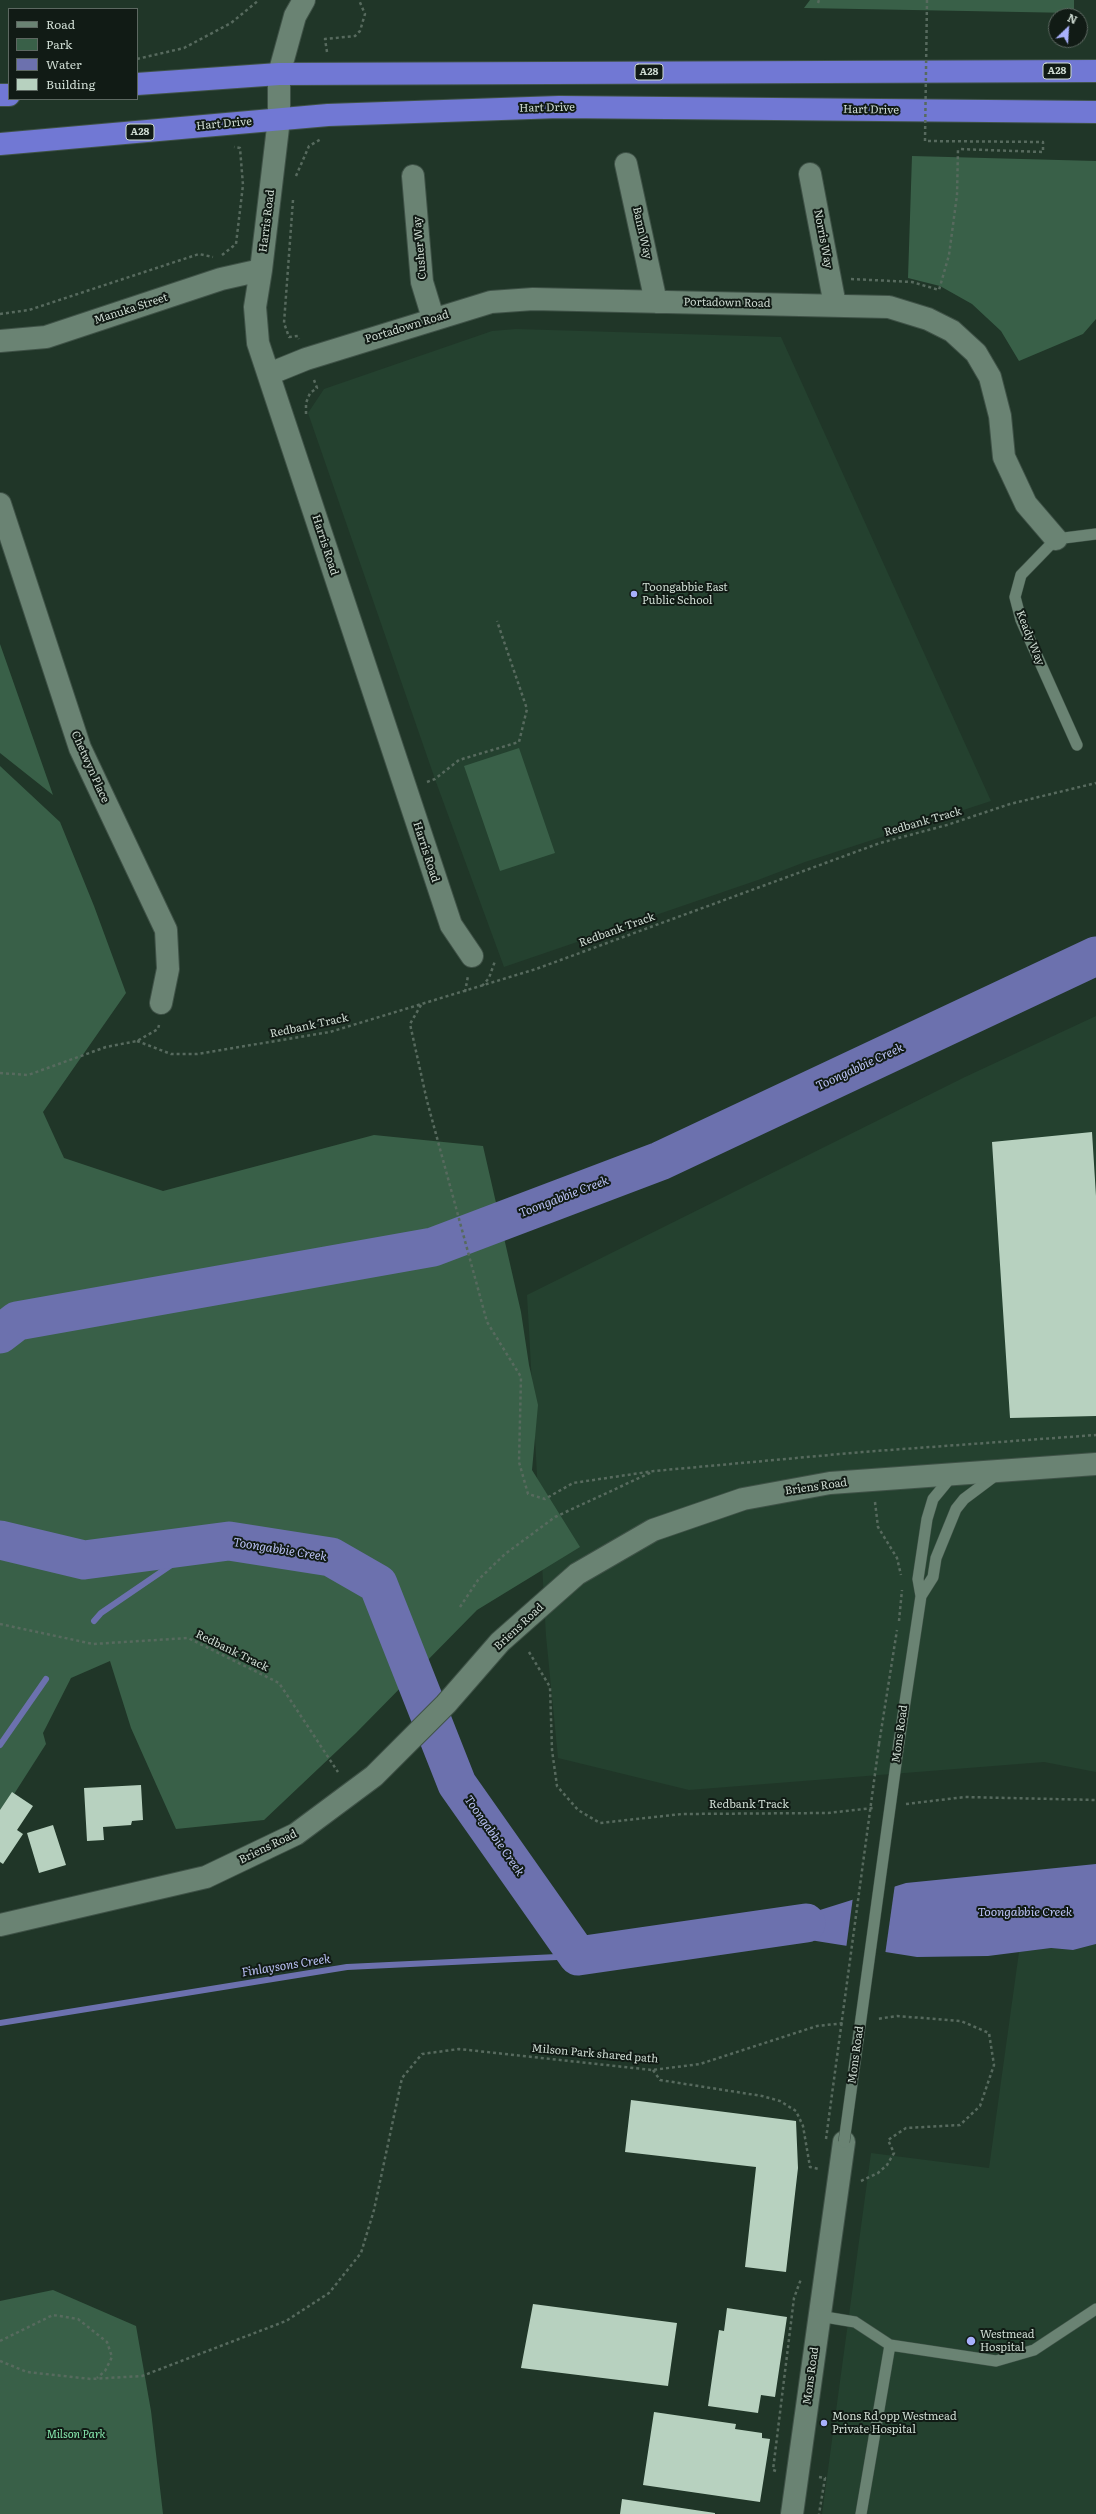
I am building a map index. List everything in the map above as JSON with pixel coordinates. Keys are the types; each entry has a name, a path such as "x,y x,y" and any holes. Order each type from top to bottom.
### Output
{"highway":[{"name":"A28","path":"138,84 279,74 1096,72"},
{"name":"Hart Drive","path":"0,144 328,115 559,107 1096,112"}],"street":[{"name":"Harris Road","path":"304,0 295,16 279,74 279,119 261,270 255,306 258,343 451,925 472,956"},
{"name":"Bann Way","path":"626,164 656,302"},
{"name":"Norris Way","path":"810,174 835,305"},
{"name":"Cusher Way","path":"413,176 422,282 433,318"},
{"name":"Manuka Street","path":"0,342 46,337 221,279 261,270"},
{"name":"Portadown Road","path":"269,374 306,359 433,318 497,301 533,299 889,307 928,318 952,332 976,353 990,377 1000,416 1004,457 1026,504 1056,539"},
{"name":"Chetwyn Place","path":"0,504 80,748 166,930 168,969 161,1003"},
{"name":"Briens Road","path":"0,1925 206,1877 296,1834 374,1776 446,1704 500,1642 577,1574 653,1530 743,1499 830,1484 1096,1464"},
{"name":"Mons Road","path":"792,2514 838,2184 835,2140"}],"lane":[{"path":"1056,539 1096,534"},
{"name":"Keady Way","path":"1056,539 1021,575 1015,597 1021,620 1076,745"},
{"name":"Mons Road","path":"921,1596 933,1577 936,1558 956,1510 972,1492 1004,1471"},
{"name":"Mons Road","path":"835,2140 921,1596 918,1579 927,1519 933,1499 954,1474"},
{"path":"819,2316 855,2322 890,2345 996,2361 1034,2350 1096,2309"},
{"path":"861,2514 890,2345"}],"path":[{"path":"138,59 184,48 231,23 258,0"},
{"path":"327,46 326,39 355,36 360,31 365,14 359,0"},
{"path":"830,278 912,282 939,290 949,255 957,195 958,150 1043,152 1043,142 925,141 927,0"},
{"path":"296,179 301,162 309,146 315,141 328,138"},
{"path":"0,314 29,310 199,254 212,257 224,254 236,244 243,185 240,148"},
{"path":"294,193 284,323 289,337 298,336 300,342"},
{"path":"306,417 306,403 310,393 317,388 312,374"},
{"path":"426,782 435,779 459,760 518,742 527,709 497,621"},
{"name":"Redbank Track","path":"0,1073 28,1075 106,1047 138,1041 171,1054 203,1054 330,1032 465,992 751,892 880,843 947,825 1010,804 1096,783"},
{"path":"421,1005 414,1014 410,1024 427,1101 487,1322 521,1377 519,1462 528,1494 544,1499 573,1483 654,1471 862,1452 1096,1435"},
{"path":"862,1452 864,1459"},
{"path":"460,1607 478,1580 505,1554 554,1517 654,1471"},
{"path":"874,1500 878,1527 897,1558 903,1581"},
{"path":"835,2140 879,1744 902,1588"},
{"name":"Redbank Track","path":"0,1624 93,1644 188,1638 279,1683 338,1772"},
{"name":"Redbank Track","path":"529,1652 550,1686 552,1750 557,1786 578,1810 600,1822 682,1814 828,1813 881,1807"},
{"path":"904,1804 964,1797 1096,1800"},
{"path":"838,2184 866,2181 878,2173 894,2153 888,2140 906,2128 960,2125 980,2106 994,2065 989,2033 961,2021 897,2016 876,2019"},
{"name":"Milson Park shared path","path":"97,2378 142,2376 286,2321 329,2293 361,2253 374,2210 402,2078 422,2054 459,2049 652,2070 700,2064 817,2026 846,2022"},
{"name":"Milson Park shared path","path":"652,2070 660,2080 762,2096 785,2104 796,2111 803,2126 810,2167 821,2169"},
{"path":"0,2341 53,2315 78,2319 107,2342 112,2357 105,2371 97,2378 27,2372 0,2361"},
{"path":"820,2514 825,2478"}],"shaded area":[{"name":"Toongabbie East Public School","path":"516,329 781,337 991,801 805,862 758,880 504,967 436,782 308,413 324,389 492,331"},
{"path":"1096,1016 1096,1772 1044,1762 689,1790 558,1758 546,1636 527,1295 965,1077"},
{"name":"Westmead Hospital","path":"1096,1944 1096,2514 822,2514 871,2153 989,2168 1019,1952 1051,1948 1073,1950"}],"green space":[{"path":"810,0 1074,0 1074,8 1048,8 1048,13 804,8"},
{"path":"912,156 1096,161 1096,319 1083,334 1019,361 1001,331 972,304 940,286 908,278"},
{"path":"0,644 53,795 0,753"},
{"path":"519,748 555,853 500,871 464,766"},
{"path":"0,766 60,822 94,906 126,993 43,1112 64,1158 163,1191 374,1135 483,1146 521,1312 529,1365 538,1405 532,1470 580,1547 477,1610 356,1733 264,1820 176,1829 131,1728 110,1661 71,1678 43,1733 46,1744 0,1816"},
{"name":"Milson Park","path":"53,2290 136,2326 151,2411 163,2514 0,2514 0,2301"}],"water":[{"name":"Toongabbie Creek","path":"1096,1864 1096,1944 1073,1950 1051,1948 988,1956 917,1957 753,1931 906,1883"}],"pier":[{"path":"895,1884 885,1955 846,1949 853,1897"}],"building":[{"path":"1092,1132 1096,1196 1096,1416 1010,1418 992,1142"},
{"path":"141,1785 143,1820 132,1821 131,1825 103,1827 104,1840 87,1841 84,1788"},
{"path":"12,1792 33,1806 17,1830 23,1834 3,1864 0,1862 0,1810"},
{"path":"53,1825 66,1865 39,1873 27,1833"},
{"path":"631,2100 796,2121 798,2168 786,2272 745,2267 756,2167 625,2152"},
{"path":"533,2304 677,2323 668,2386 521,2368"},
{"path":"727,2308 787,2317 775,2397 761,2395 758,2413 708,2406 719,2330 724,2331"},
{"path":"654,2412 736,2424 735,2429 762,2433 762,2438 770,2439 760,2502 643,2485"},
{"path":"622,2499 715,2513 715,2514 620,2514"}],"waterway":[{"name":"Toongabbie Creek","path":"0,1334 17,1321 433,1247 660,1161 1096,956"},
{"name":"Toongabbie Creek","path":"0,1540 84,1560 229,1541 331,1557 378,1584 457,1784 578,1956 806,1923"},
{"path":"94,1621 101,1613 202,1544"},
{"path":"0,1745 46,1679"},
{"name":"Finlaysons Creek","path":"0,2023 347,1967 578,1956"}],"place":[{"name":"Toongabbie East Public School","path":"634,594"},
{"name":"Westmead Hospital","path":"971,2341"},
{"name":"Mons Rd opp Westmead Private Hospital","path":"824,2423"}]}
